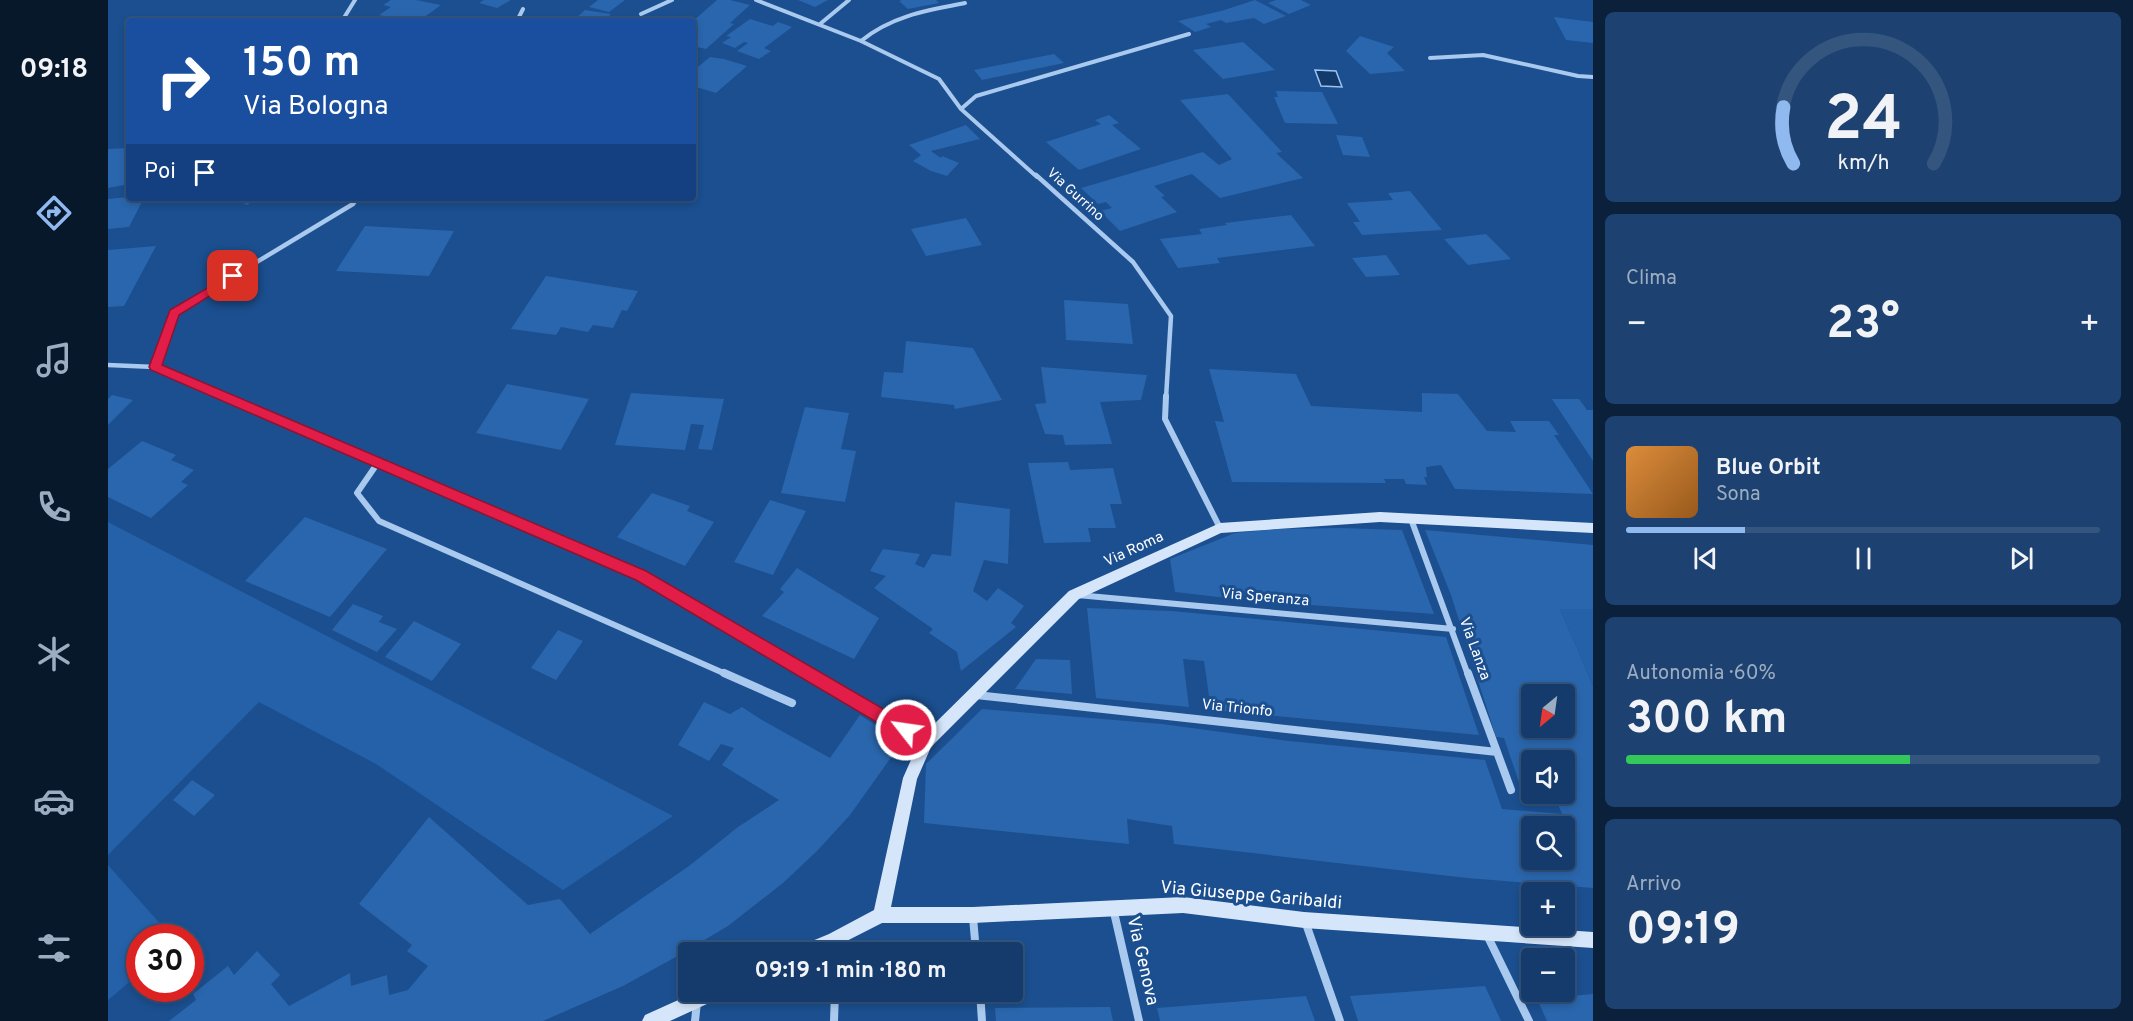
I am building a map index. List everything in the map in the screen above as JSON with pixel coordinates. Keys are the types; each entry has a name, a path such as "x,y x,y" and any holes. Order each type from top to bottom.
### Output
{"street":[{"path":"344,18 355,0"},
{"path":"641,14 672,0"},
{"name":"Via Gurrino","path":"756,0 861,41 939,79 961,109 1133,262 1171,316 1165,419 1220,528"},
{"path":"820,24 849,0"},
{"path":"861,41 872,29 914,14 965,3"},
{"path":"519,18 524,9"},
{"path":"961,109 976,96 1189,34"},
{"path":"1430,58 1483,55 1578,76 1593,77"},
{"path":"155,367 174,312 355,201"},
{"path":"108,365 155,367 641,575 926,742"},
{"path":"379,461 357,493 379,521 792,703"},
{"name":"Via Roma","path":"881,915 910,778 926,742 1074,595 1220,528 1380,517 1593,528"},
{"name":"Via Lanza","path":"1411,518 1510,790"},
{"name":"Via Speranza","path":"1074,595 1263,610 1453,629"},
{"name":"Via Trionfo","path":"974,695 1497,752"},
{"name":"Via Giuseppe Garibaldi","path":"841,942 881,915 973,915 1183,905 1304,920 1593,940"},
{"name":"Via Genova","path":"1113,908 1139,1021"},
{"path":"973,915 975,942"},
{"path":"1304,920 1340,1021"},
{"path":"1485,932 1528,1021"},
{"path":"651,1021 691,1002"},
{"path":"695,1021 697,1002"},
{"path":"834,1021 835,1002"},
{"path":"981,1002 982,1021"}],"shaded area":[{"path":"1315,70 1336,71 1342,87 1321,86"},
{"path":"108,522 673,816 563,890 376,764 259,702 108,855"},
{"path":"1560,609 1593,609 1593,686"},
{"path":"108,865 160,924 126,924 126,985 108,1000"}],"building":[{"path":"391,0 416,0 441,5 423,18 392,18 379,15 391,7 383,5"},
{"path":"484,0 511,0 497,8 479,3"},
{"path":"598,0 625,0 609,12 589,7"},
{"path":"717,0 730,0 750,5 730,23 734,24 706,49 696,47 696,18"},
{"path":"798,0 828,0 815,7"},
{"path":"936,0 939,3 908,9 899,1"},
{"path":"1255,0 1286,16 1264,24 1254,18 1226,23 1221,20 1206,24 1211,27 1195,32 1178,21 1221,11"},
{"path":"1276,0 1301,0 1311,5 1289,14 1268,3"},
{"path":"585,10 611,14 607,18 576,18"},
{"path":"1554,17 1593,22 1593,43 1566,40"},
{"path":"750,19 773,26 778,22 792,27 764,48 771,51 759,59 737,51 748,43 744,42 735,48 722,43 731,37 726,36"},
{"path":"1360,36 1394,47 1387,53 1405,71 1370,74 1346,51"},
{"path":"1243,42 1275,70 1223,79 1193,50"},
{"path":"1054,54 1064,63 982,80 974,70"},
{"path":"710,57 747,66 716,93 696,87 696,69"},
{"path":"1276,91 1322,92 1338,124 1285,123 1274,97 1278,97"},
{"path":"1228,94 1282,152 1276,153 1303,178 1220,198 1192,174 1154,186 1165,196 1161,197 1177,212 1120,231 1100,211 1112,208 1106,202 1098,204 1081,188 1203,152 1219,165 1232,159 1180,100"},
{"path":"1109,115 1119,123 1112,125 1141,149 1079,170 1046,142 1101,124 1095,120"},
{"path":"966,125 980,139 931,151 941,158 942,156 959,163 947,176 931,171 913,161 921,155 909,145"},
{"path":"1336,135 1362,137 1370,157 1343,155"},
{"path":"126,148 126,185 108,188 108,149"},
{"path":"1410,191 1442,230 1362,235 1353,222 1360,222 1347,203 1393,200 1388,193"},
{"path":"126,197 126,201 142,201 129,227 108,229 108,199"},
{"path":"238,201 253,201 247,205"},
{"path":"1291,215 1315,246 1217,258 1220,263 1178,268 1160,239 1202,234 1199,229 1227,225 1225,223"},
{"path":"966,218 982,245 926,256 911,229"},
{"path":"365,226 454,231 429,276 336,271"},
{"path":"1486,234 1511,259 1468,265 1444,239"},
{"path":"156,246 124,306 108,307 108,250"},
{"path":"1386,255 1400,275 1366,277 1352,258"},
{"path":"546,276 638,291 627,311 622,310 613,328 593,325 588,332 561,327 556,335 511,329"},
{"path":"1064,300 1128,304 1133,344 1066,340"},
{"path":"906,341 973,348 1002,400 955,409 954,405 881,397 884,372 903,373"},
{"path":"1041,367 1147,375 1141,400 1100,402 1112,444 1065,445 1063,435 1045,434 1035,404 1046,403"},
{"path":"1209,369 1296,374 1311,406 1422,412 1422,393 1458,394 1487,431 1516,432 1510,421 1549,421 1559,435 1554,435 1593,494 1455,489 1441,465 1426,467 1427,477 1424,477 1427,485 1406,484 1404,479 1384,479 1386,483 1232,482 1215,421 1224,422"},
{"path":"507,384 589,399 561,450 476,433"},
{"path":"631,393 724,399 712,450 698,449 704,425 691,424 685,450 615,445"},
{"path":"112,395 133,400 108,425 108,399"},
{"path":"1552,399 1579,399 1587,410 1593,410 1593,461"},
{"path":"805,407 849,413 841,449 856,451 845,502 781,493"},
{"path":"142,441 176,455 171,460 194,470 181,482 188,485 151,518 108,497 108,469"},
{"path":"1068,462 1070,470 1113,468 1122,504 1110,504 1116,528 1088,528 1091,542 1044,543 1028,463"},
{"path":"652,493 690,506 687,511 714,522 685,566 617,537"},
{"path":"770,500 806,511 773,575 734,562"},
{"path":"955,502 1010,509 1008,564 984,560 973,591 987,601 998,588 1024,606 1011,623 1016,627 961,671 957,652 929,633 933,629 874,588 886,576 870,571 883,549 920,554 915,564 924,568 932,554 951,556"},
{"path":"305,517 387,549 330,617 245,581"},
{"path":"1278,529 1402,530 1434,614 1244,600 1175,592 1170,559 1235,533"},
{"path":"1425,530 1593,545 1593,609 1560,609 1593,686 1593,888 1575,887 1575,882 1521,882 1467,878 1174,844 1172,826 1127,819 1129,844 924,823 926,764 982,709 1162,724 1289,741 1485,760 1502,809 1562,814 1558,804 1575,804 1575,750 1521,750 1521,788 1504,738 1496,737 1451,595"},
{"path":"797,568 879,618 854,659 762,616 784,592 780,589"},
{"path":"353,604 383,616 379,622 397,629 377,652 332,630"},
{"path":"1087,608 1172,611 1446,637 1479,735 1211,710 1204,661 1183,659 1189,707 1096,698"},
{"path":"414,621 461,644 432,681 385,657"},
{"path":"558,630 583,641 556,680 531,668"},
{"path":"1036,659 1070,660 1072,694 1015,689"},
{"path":"704,702 730,714 742,707 830,758 860,715 902,742 850,815 817,851 783,883 728,926 701,942 678,942 678,956 674,958 623,986 543,1021 169,1021 193,1002 204,1002 204,985 228,966 234,975 257,951 280,975 271,984 289,1006 350,973 351,986 387,975 389,995 408,990 428,966 407,951 412,945 359,904 429,817 528,905 560,899 590,934 779,800 722,765 734,748 721,744 709,761 678,745"},
{"path":"192,780 215,795 194,816 173,800"},
{"path":"1485,986 1501,1021 1358,1021 1350,996"},
{"path":"1593,994 1593,1021 1547,1021 1538,1002 1575,1002 1575,996"},
{"path":"1306,996 1315,1021 1160,1021 1157,1008"},
{"path":"1110,1007 1113,1021 996,1021 995,1008"}],"route":[{"path":"233,276 174,312 155,367 641,575 906,730"}]}
